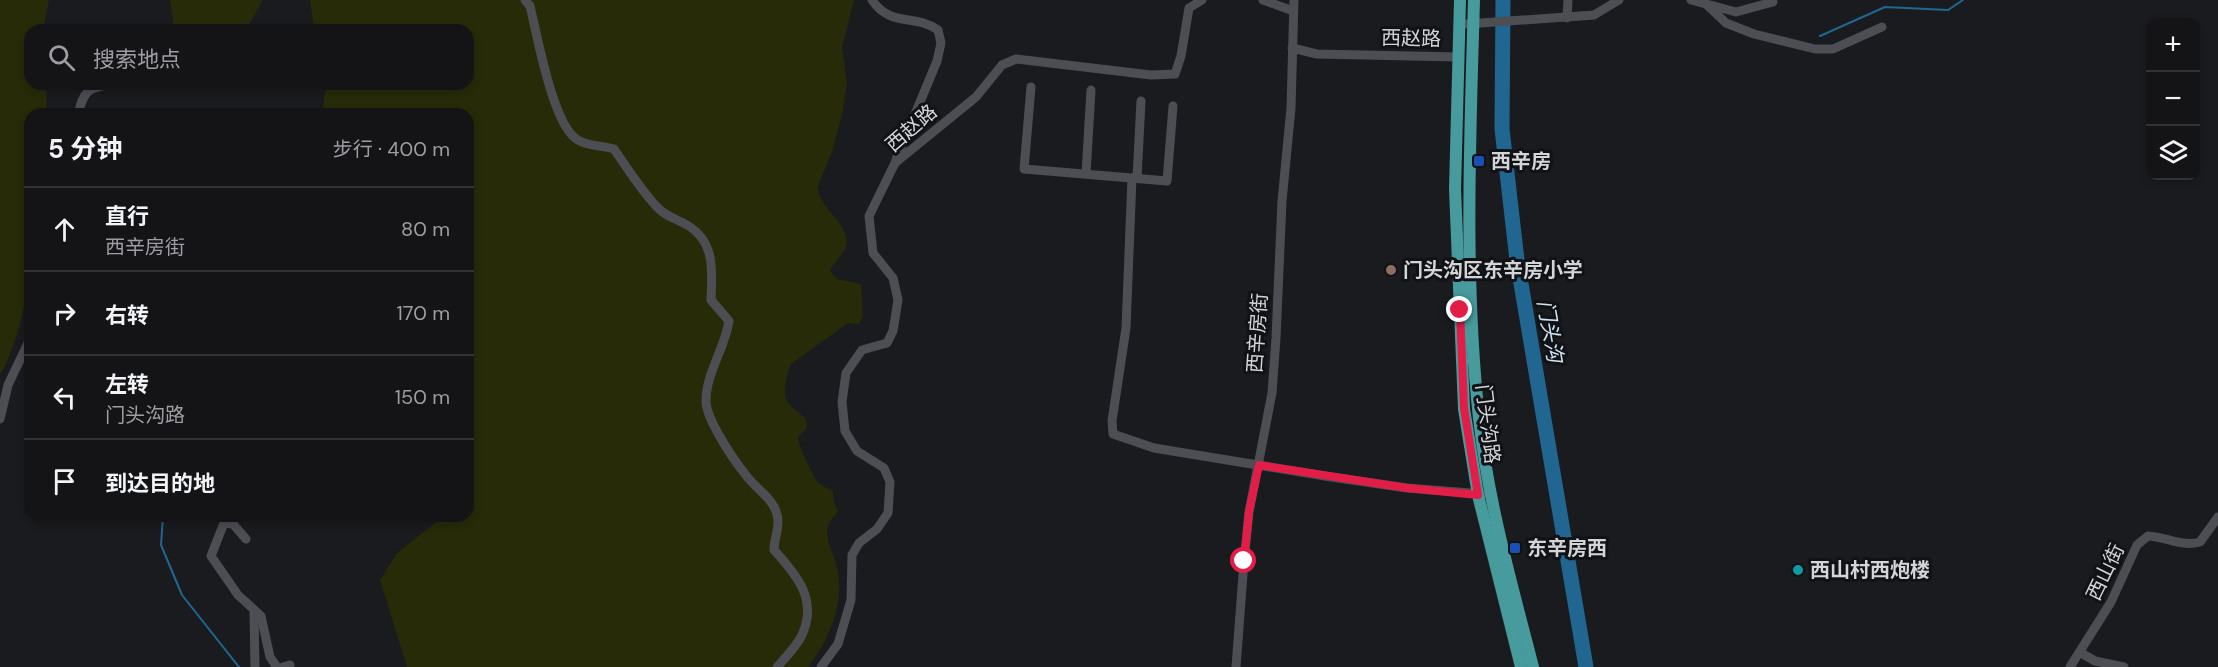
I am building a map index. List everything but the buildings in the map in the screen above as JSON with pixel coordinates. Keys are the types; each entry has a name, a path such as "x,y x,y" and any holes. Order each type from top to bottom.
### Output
{"main road":[{"name":"门头沟路","path":"1460,0 1455,189 1464,408 1478,495 1521,667"},
{"name":"门头沟路","path":"1474,0 1470,182 1472,315 1479,419 1491,492 1533,667"}],"street":[{"path":"525,0 530,6 554,98 568,130 576,140 614,149 638,184 660,210 688,225 700,236 711,256 711,300 729,321 726,336 711,374 706,401 709,418 745,475 771,501 778,522 774,550 795,574 806,593 807,617 801,638 777,667"},
{"path":"872,0 882,13 891,17 931,25 938,30 941,43 937,61 895,163"},
{"name":"西赵路","path":"820,667 838,644 851,600 852,555 859,543 877,529 888,513 891,482 884,468 857,451 845,431 842,402 846,373 862,350 887,343 893,331 898,300 893,278 873,253 869,216 895,163 976,96 1002,65 1016,59 1151,75 1175,74 1181,56 1189,8 1202,0"},
{"path":"1263,0 1293,11"},
{"name":"西辛房街","path":"1236,667 1249,512 1272,393 1282,201 1290,108 1294,0"},
{"path":"1567,18 1568,0"},
{"path":"1460,24 1594,15 1619,0"},
{"path":"1691,0 1736,12 1774,1"},
{"path":"1707,5 1726,22 1754,34 1815,49 1833,49 1882,27"},
{"name":"西赵路","path":"1292,48 1317,54 1458,57"},
{"path":"1031,87 1024,169 1167,181 1173,106"},
{"path":"79,108 82,97 89,90"},
{"path":"1086,174 1091,90"},
{"path":"1141,101 1126,328 1112,421 1113,434 1154,448 1407,488 1478,495 1491,492"},
{"path":"0,419 8,385 24,352"},
{"name":"西山街","path":"2070,667 2112,602 2137,545 2148,536 2187,545 2200,542 2218,517"},
{"path":"246,538 233,524 224,523 211,556 238,595 261,616 270,657 277,667"},
{"path":"254,610 255,667"},
{"path":"2081,653 2095,661 2124,667"}],"green space":[{"path":"0,0 49,0 44,24 24,24 24,90 46,90 47,108 24,108 24,305 12,349 0,374"},
{"path":"170,0 263,0 249,24 173,24"},
{"path":"310,0 854,0 842,48 847,82 843,111 832,152 818,186 823,202 840,223 846,238 845,250 830,271 837,279 861,284 863,316 859,324 848,323 791,364 785,388 787,401 807,423 807,427 798,438 806,460 817,481 833,491 838,511 831,520 827,533 839,580 837,607 829,633 808,667 407,667 380,580 397,553 436,522 474,522 474,108 323,108 325,90 474,90 474,24 313,24"}],"waterway":[{"name":"门头沟","path":"1503,0 1502,129 1517,260 1586,667"},
{"path":"1820,36 1885,7 1948,10 1963,0"},
{"path":"163,522 161,545 182,595 239,667"}],"place":[{"name":"西辛房","path":"1479,161"},
{"name":"门头沟区东辛房小学","path":"1391,270"},
{"name":"东辛房西","path":"1515,548"},
{"name":"西山村西炮楼","path":"1798,570"}],"route":[{"path":"1244,561 1249,512 1259,465 1407,488 1478,495 1464,408 1460,310"}]}
